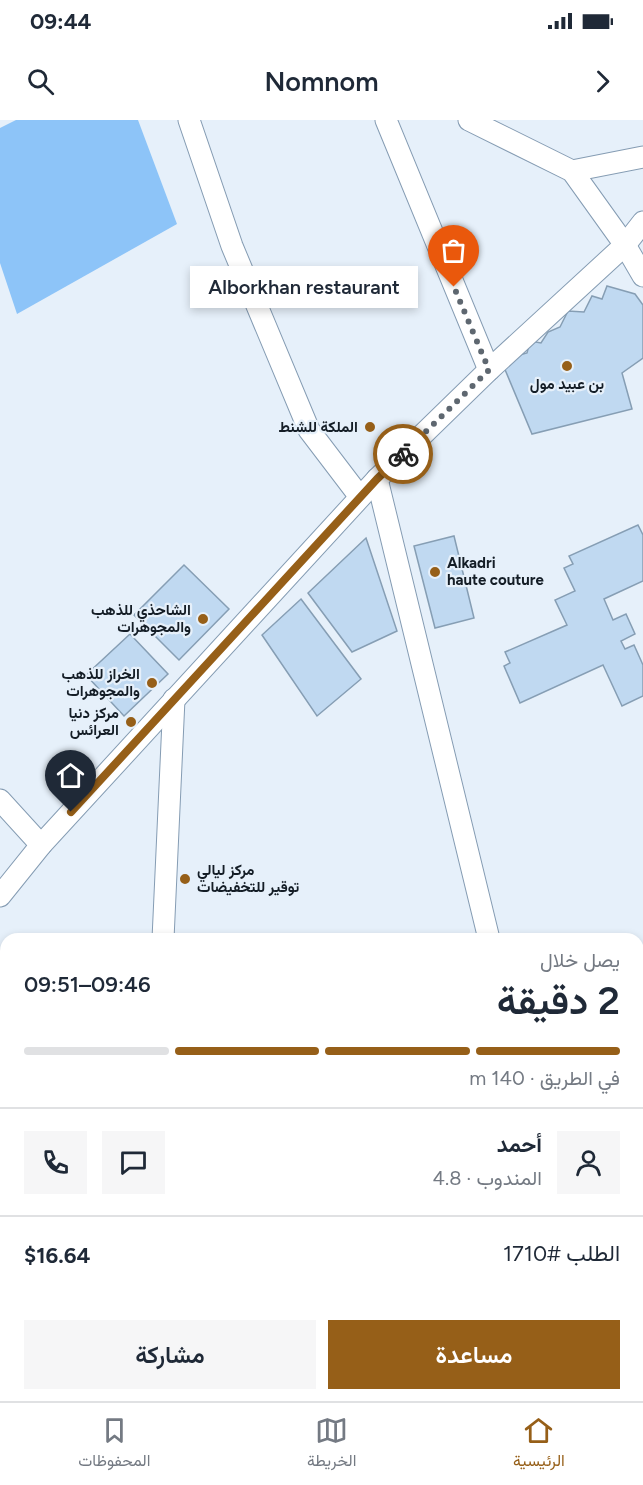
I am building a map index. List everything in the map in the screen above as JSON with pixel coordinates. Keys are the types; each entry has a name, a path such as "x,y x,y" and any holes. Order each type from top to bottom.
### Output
{"street":[{"path":"189,120 232,246 309,430 360,497"},
{"path":"386,120 489,370"},
{"path":"469,120 572,171 625,245 643,276"},
{"path":"572,171 643,157"},
{"path":"0,896 41,845 377,479 489,370 625,245 643,222"},
{"path":"377,479 488,933"},
{"path":"164,933 174,699"},
{"path":"0,800 41,845"}],"shaded area":[{"path":"16,120 138,120 177,224 17,314 0,263 0,128"}],"building":[{"name":"بن عبيد مول","path":"607,286 635,294 643,305 643,358 622,373 632,409 532,434 501,360 527,353 530,341 541,343 548,332 560,327 568,311 584,312 592,296 602,299"},
{"path":"638,525 643,535 643,581 604,599 613,620 626,614 635,634 621,641 625,649 634,645 643,665 643,696 622,706 603,665 520,703 504,666 510,663 505,652 567,625 555,600 575,591 564,568 573,564 569,556"},
{"path":"454,536 474,618 435,628 414,546"},
{"path":"366,538 397,631 352,652 308,593"},
{"path":"184,565 229,609 179,660 134,615"},
{"path":"301,599 361,679 317,716 262,635"},
{"path":"130,634 168,674 124,716 86,675"}],"way so far":[{"path":"403,454 489,370 454,287"}],"place":[{"name":"Alborkhan restaurant","path":"454,287"},
{"name":"بن عبيد مول","path":"567,366"},
{"name":"الملكة للشنط","path":"370,427"},
{"name":"Alkadri haute couture","path":"435,572"},
{"name":"الشاحذي للذهب والمجوهرات","path":"203,619"},
{"name":"الخراز للذهب والمجوهرات","path":"152,683"},
{"name":"مركز دنيا العرائس","path":"131,722"},
{"name":"مركز ليالي توقير للتخفيضات","path":"185,879"}],"route":[{"path":"71,812 377,479 403,454"}]}
